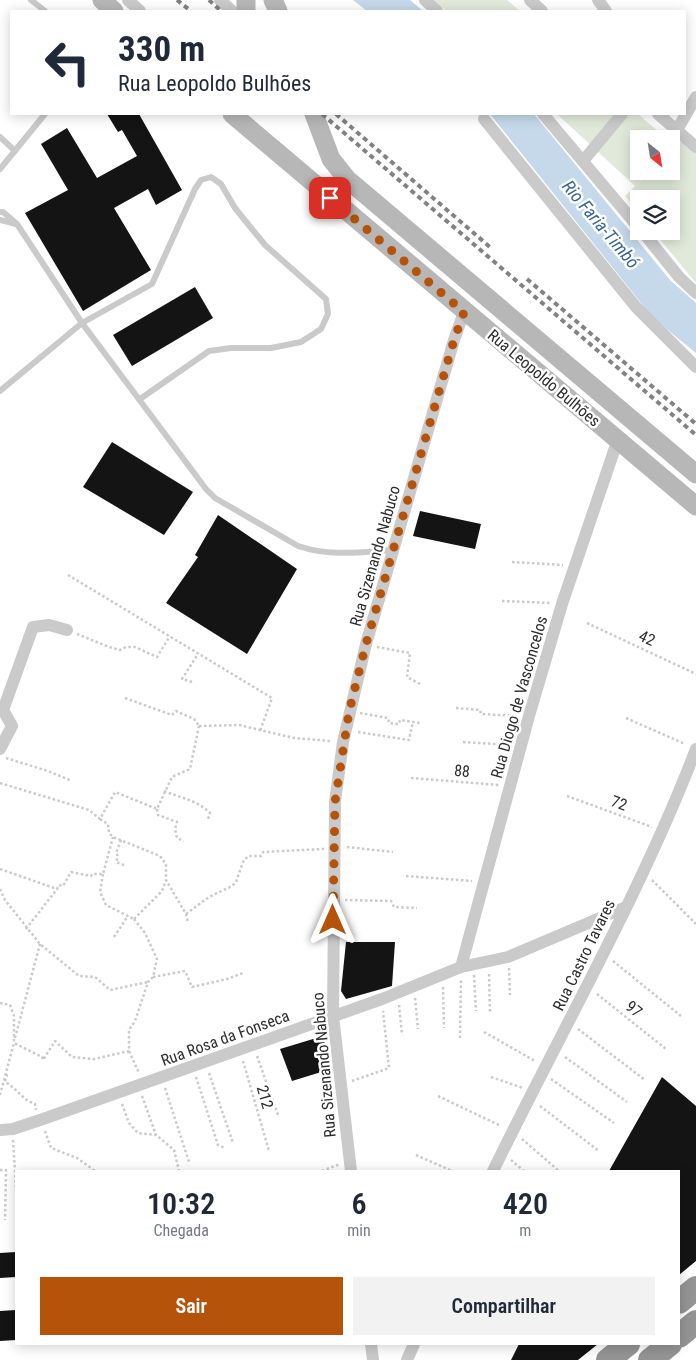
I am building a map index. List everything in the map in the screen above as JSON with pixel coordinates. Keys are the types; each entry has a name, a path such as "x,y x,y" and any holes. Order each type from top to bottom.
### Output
{"highway":[{"path":"680,1301 696,1288"},
{"path":"680,1337 696,1322"},
{"path":"608,1360 627,1345"}],"main road":[{"path":"102,0 113,10"},
{"name":"Rua Leopoldo Bulhões","path":"233,115 464,312 696,506"},
{"name":"Rua Leopoldo Bulhões","path":"314,115 331,159 347,179 696,474"}],"street":[{"path":"128,0 139,10"},
{"path":"220,0 231,10"},
{"path":"424,0 437,10"},
{"path":"530,0 541,10"},
{"path":"659,115 677,130 696,99"},
{"path":"545,115 630,217"},
{"path":"583,161 621,115"},
{"path":"484,119 636,307 696,367"},
{"path":"680,133 696,147"},
{"path":"649,240 679,277 696,293"},
{"name":"Rua Sizenando Nabuco","path":"350,1166 333,1016 333,848 335,802 344,736 366,644 454,340 464,312"},
{"name":"Rua Diogo de Vasconcelos","path":"467,967 484,882 529,716 574,565 618,439"},
{"path":"0,749 12,726 3,710 33,627 49,625 67,630"},
{"name":"Rua Castro Tavares","path":"494,1170 530,1094 588,987 644,872 696,749"},
{"name":"Rua Rosa da Fonseca","path":"0,1130 13,1129 141,1085 467,967 508,957 626,907"},
{"path":"371,1345 373,1360"},
{"path":"407,1360 414,1345"}],"lane":[{"path":"31,0 44,10"},
{"path":"0,170 44,115"},
{"path":"0,137 15,151"},
{"path":"0,391 82,323 152,284 161,268 187,205 201,180 206,177 216,179 235,208 265,245 326,299 328,314 324,324 315,334 301,342 271,348 231,348 209,351 140,399"},
{"path":"0,212 3,212 17,224 82,323 195,475 215,498 298,546 312,551 328,554 394,550"},
{"path":"0,220 17,224"}],"path":[{"path":"512,562 574,565"},
{"path":"68,575 121,609 170,636 272,698 260,731"},
{"path":"502,601 562,604"},
{"name":"42","path":"588,623 696,674"},
{"path":"67,630 109,647 120,650 126,647 135,647 157,657 170,636"},
{"path":"366,644 410,653 407,677 420,684"},
{"path":"192,682 182,679 198,654"},
{"path":"125,698 172,715 176,711 194,718 199,726 190,769 172,777 157,809 158,815 177,822 175,829 177,838 184,841"},
{"path":"456,708 480,710 481,714 529,716"},
{"path":"349,712 388,718 389,722 399,724 400,720 420,723"},
{"path":"626,718 696,749"},
{"path":"199,726 239,725 294,738 344,736 410,740 413,722"},
{"path":"463,742 521,746"},
{"path":"0,756 48,771 72,782"},
{"name":"88","path":"411,778 510,786"},
{"path":"0,783 89,810 100,820 108,824 109,832 113,837 160,856 168,869 162,891 134,919"},
{"path":"164,791 191,800 204,807 210,813 208,819"},
{"path":"100,820 115,792 157,809"},
{"name":"72","path":"567,796 662,831"},
{"path":"113,837 100,892 106,905 134,919 145,932 157,959 153,977 148,982 135,1021 129,1030 129,1051 156,1135"},
{"path":"121,840 116,853 118,856 116,862 126,866"},
{"path":"186,914 209,897 232,886 236,882 243,862 248,856 261,856 263,852 333,848 393,852"},
{"path":"0,869 57,889"},
{"path":"26,929 60,885 63,886 71,872 91,876 103,874"},
{"path":"644,872 696,924"},
{"path":"406,876 484,882"},
{"path":"166,880 186,914 188,924"},
{"path":"0,889 4,900 26,929 40,944 79,976 95,978 110,990 148,982"},
{"path":"333,900 391,901 394,907 417,908"},
{"path":"114,937 128,916"},
{"path":"0,1095 40,944"},
{"path":"604,954 681,1016"},
{"path":"508,957 510,995"},
{"path":"488,962 490,1012"},
{"path":"467,967 476,1011"},
{"path":"460,1038 467,967"},
{"path":"153,977 185,971 192,987 244,973"},
{"path":"443,976 444,1028"},
{"path":"414,987 418,1029"},
{"name":"97","path":"588,987 666,1049"},
{"path":"398,993 402,1035"},
{"path":"341,1085 389,1068 382,999"},
{"path":"0,1003 10,1005 14,1016 14,1043"},
{"path":"569,1022 645,1080"},
{"path":"484,1032 543,1069 614,1123"},
{"path":"14,1043 42,1057 43,1060 55,1041 72,1057 94,1059 129,1051"},
{"path":"253,1045 278,1114"},
{"name":"212","path":"240,1050 269,1151"},
{"path":"555,1050 627,1102"},
{"path":"205,1062 232,1144"},
{"path":"192,1066 218,1145 225,1148"},
{"path":"8,1070 6,1082 14,1086 26,1102 35,1104 51,1148 77,1158 94,1170"},
{"path":"161,1077 189,1162"},
{"path":"490,1077 530,1094 600,1151"},
{"path":"118,1093 128,1123 138,1133 156,1135 174,1150 179,1170"},
{"path":"438,1096 512,1131 558,1170"},
{"path":"13,1129 15,1170"},
{"path":"502,1153 523,1170"},
{"path":"416,1155 450,1170"},
{"path":"328,1170 350,1166"},
{"path":"0,1170 6,1170 5,1220"}],"green space":[{"path":"434,0 507,0 519,10 445,10"},
{"path":"558,115 639,115 657,130 630,130 630,180 640,180 638,183 641,180 680,180 680,143 685,138 696,149 696,283 660,240 680,240 680,190 631,190 635,186"},
{"path":"630,191 630,202 625,196"}],"water":[{"path":"353,0 410,0 422,10 366,10"},
{"name":"Rio Faria-Timbó","path":"491,115 535,115 630,231 630,240 637,240 670,280 696,303 696,353 653,318"}],"building":[{"path":"108,115 140,115 182,190 156,205 148,189 114,208 151,270 83,311 25,213 68,190 41,144 67,128 97,178 137,156 122,130 118,132"},
{"path":"195,287 213,318 132,366 113,335"},
{"path":"112,442 193,492 164,535 83,487"},
{"path":"420,511 481,524 475,549 413,536"},
{"path":"218,515 297,569 247,654 166,603 198,557 195,555"},
{"path":"346,942 395,942 392,986 346,999 341,991"},
{"path":"323,1036 331,1069 292,1081 280,1049"},
{"path":"662,1077 696,1106 696,1261 680,1274 680,1170 610,1170"},
{"path":"15,1252 15,1277 0,1278 0,1253"},
{"path":"15,1310 15,1340 0,1341 0,1311"},
{"path":"518,1345 597,1345 578,1360 511,1360"}],"railway":[{"path":"177,0 190,10"},
{"path":"209,0 220,10"},
{"path":"323,115 696,435"},
{"path":"337,115 491,248"},
{"path":"527,279 696,424"}],"route":[{"path":"330,198 464,312 454,340 366,644 349,712 335,802 333,920"}]}
